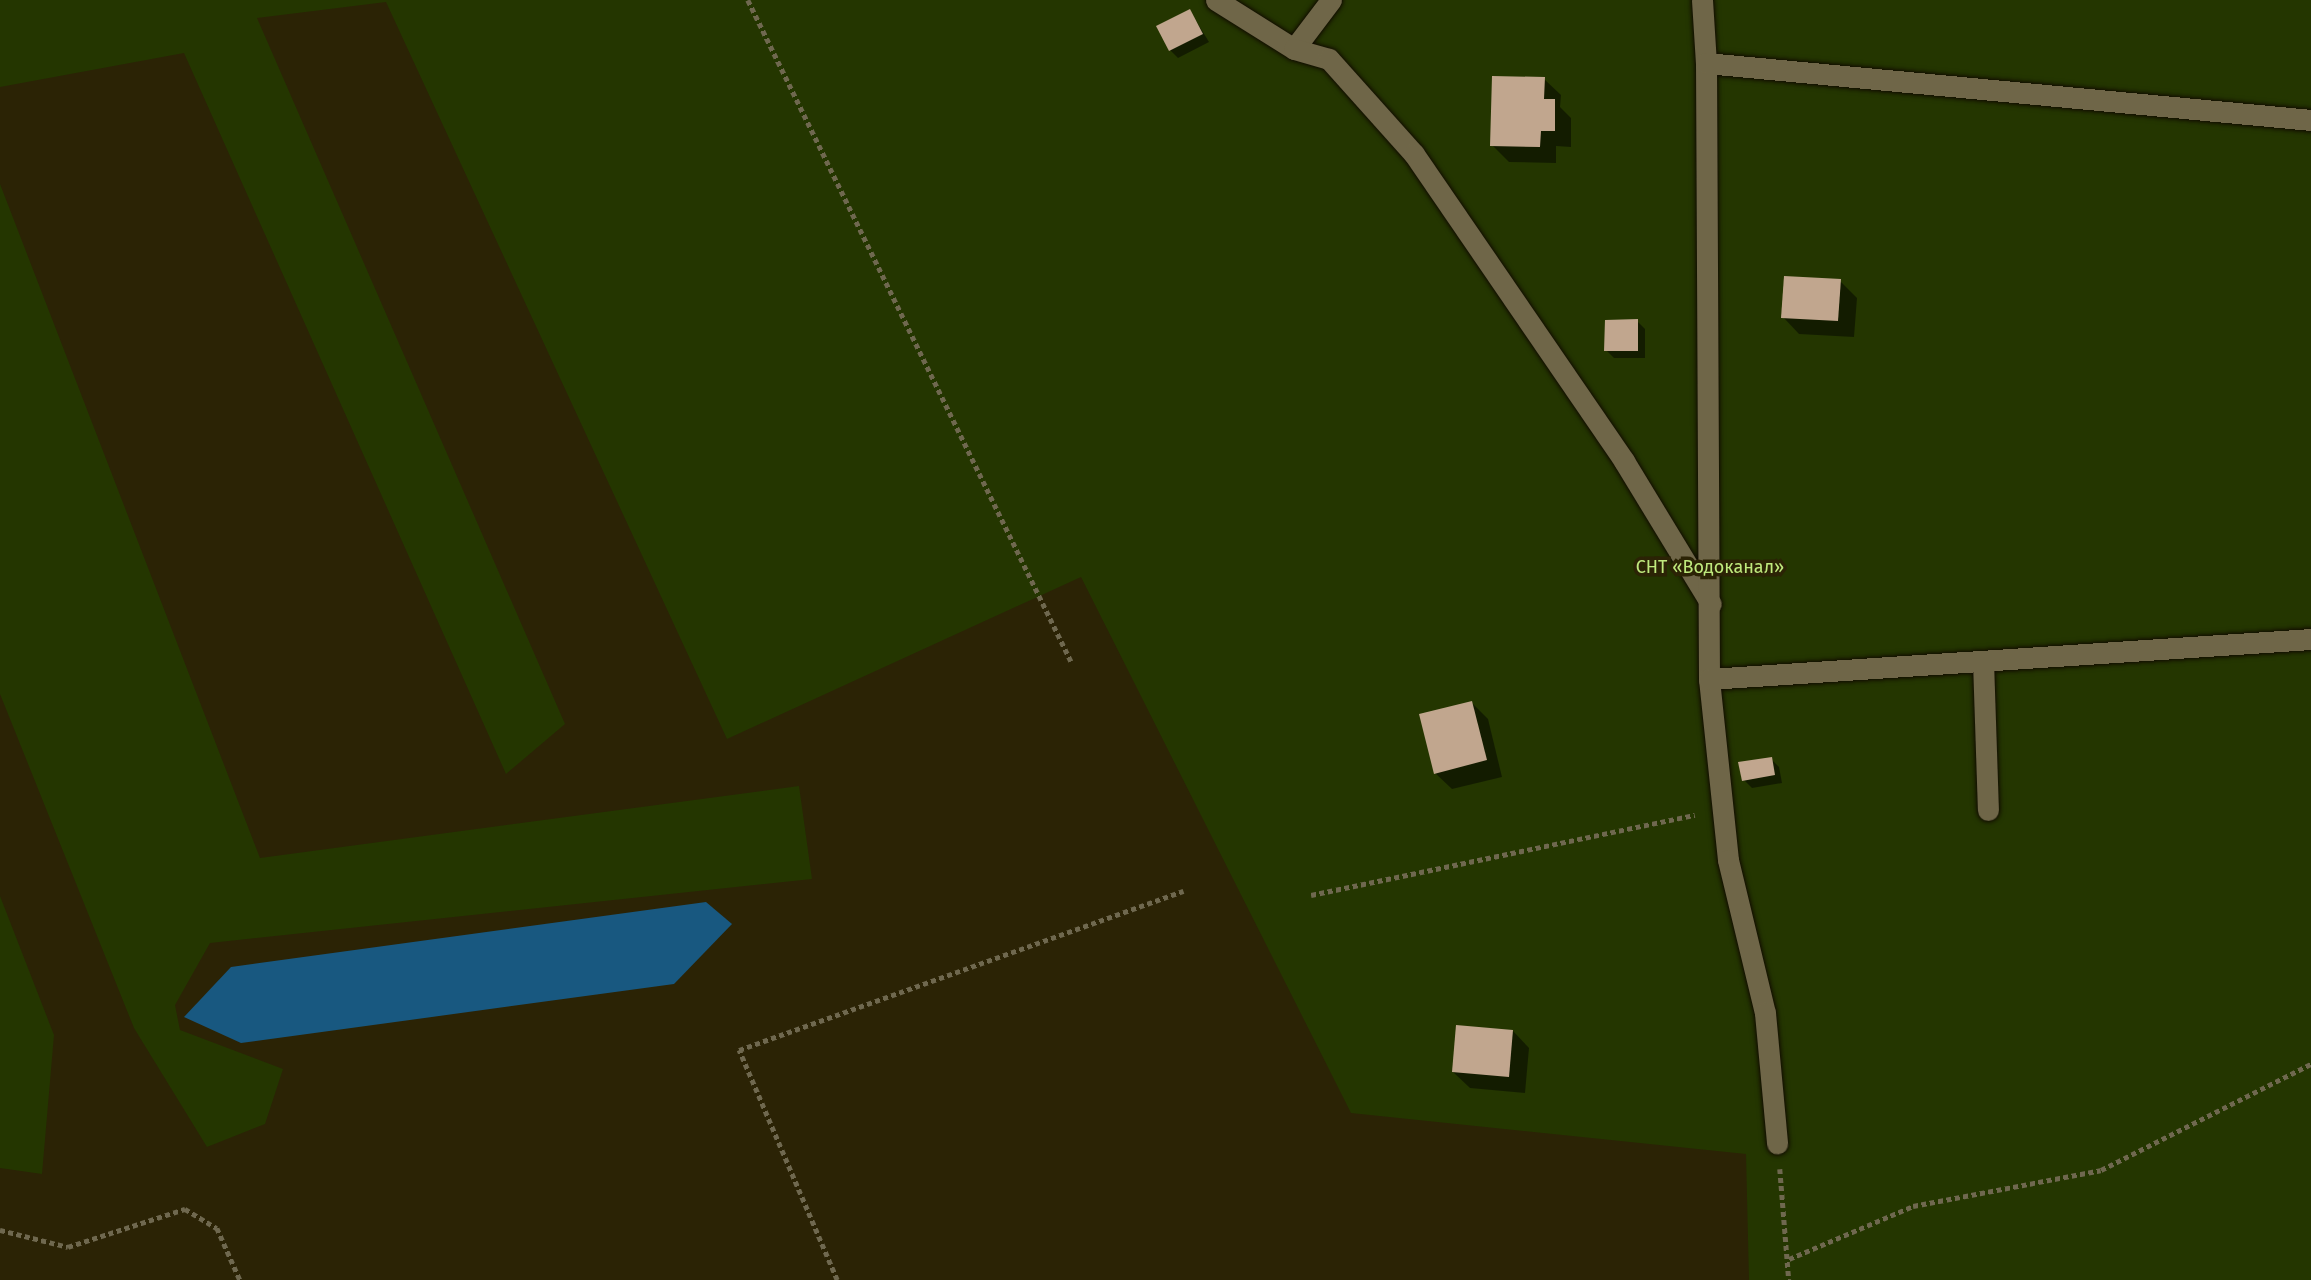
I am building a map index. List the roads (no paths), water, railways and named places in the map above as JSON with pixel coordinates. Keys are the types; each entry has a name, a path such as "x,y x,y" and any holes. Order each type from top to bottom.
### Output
{"street":[{"path":"1216,0 1294,49 1329,59 1414,154 1624,461 1710,604"},
{"path":"1294,49 1331,0"},
{"path":"1702,0 1706,63 1709,678 1728,860 1765,1013 1777,1143"},
{"path":"1706,63 2311,120"},
{"path":"1709,678 2311,639"},
{"path":"1983,661 1988,810"}],"water":[{"path":"706,902 732,924 674,984 241,1043 184,1017 231,967"}],"park label":[{"name":"СНТ «Водоканал»","path":"1710,567"}]}
